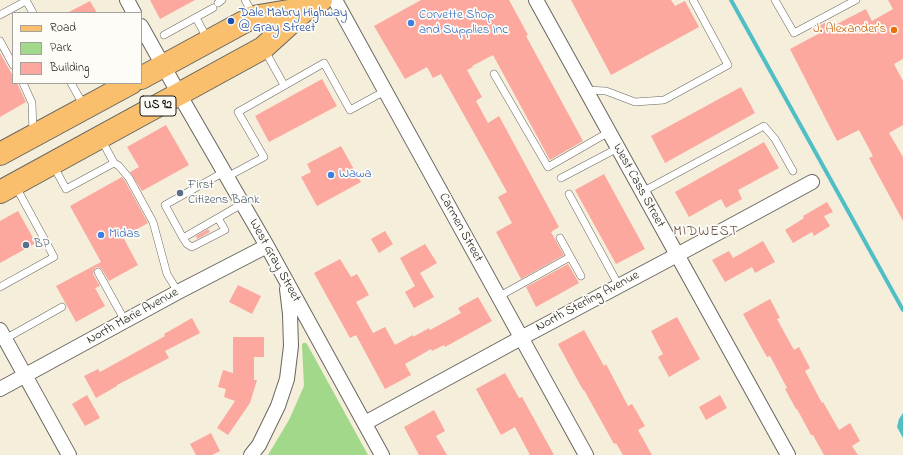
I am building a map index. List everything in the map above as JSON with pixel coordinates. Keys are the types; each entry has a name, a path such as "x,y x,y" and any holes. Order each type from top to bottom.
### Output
{"main road":[{"name":"US 92","path":"142,77 209,41 250,8 310,3"},
{"name":"US 92","path":"7,188 263,48 310,3"},
{"name":"US 92","path":"0,154 129,84"}],"street":[{"path":"127,0 133,12"},
{"name":"Carmen Street","path":"335,0 498,298 586,455"},
{"name":"West Cass Street","path":"536,0 788,455"},
{"name":"West Gray Street","path":"142,28 267,246 382,455"},
{"name":"North Sterling Avenue","path":"365,423 812,182"},
{"name":"North Marie Avenue","path":"0,389 178,292 267,246"},
{"path":"251,455 259,445 278,406 287,379 291,346 290,314 286,281"},
{"path":"3,335 69,455"}],"lane":[{"path":"0,15 26,0 32,12"},
{"path":"585,90 606,91 635,102 664,100 728,65 693,0"},
{"path":"775,0 794,34 856,0"},
{"path":"164,35 196,18 217,4"},
{"path":"196,18 209,41"},
{"path":"0,41 12,62"},
{"path":"263,48 284,86"},
{"path":"218,218 225,230 192,247 187,244 183,238 165,205 226,174 264,157 238,112 324,63 350,110 386,91"},
{"path":"494,74 548,168 609,132"},
{"path":"24,84 32,103 33,136"},
{"path":"72,84 85,108"},
{"path":"642,192 764,126 775,139 793,171"},
{"path":"100,137 114,163 119,166 129,178 153,222 167,274 178,292"},
{"path":"561,178 618,148"},
{"path":"52,163 66,189 114,163"},
{"path":"0,287 54,257 7,188"},
{"path":"569,194 619,286"},
{"path":"183,238 242,204"},
{"path":"560,238 581,276"},
{"path":"498,298 570,257"},
{"path":"98,272 125,321"},
{"path":"3,335 62,307"}],"green space":[{"path":"303,343 307,344 368,455 268,455 289,420 304,386"}],"water":[{"path":"903,413 903,438 897,427 899,419"}],"building":[{"path":"150,0 195,0 160,19"},
{"path":"421,0 509,0 528,35 526,36 583,141 550,160 493,55 467,70 482,97 476,101 488,123 499,116 559,227 551,232 564,255 521,279 496,232 512,223 498,197 507,192 441,74 433,78 427,67 405,79 374,26"},
{"path":"571,0 671,0 675,6 685,1 699,27 611,75"},
{"path":"888,0 903,0 903,59 894,64 903,81 903,125 889,133 903,157 903,221 869,158 873,156 859,130 837,141 790,49 820,33 817,27 830,20 833,26 866,9 872,21 893,9"},
{"path":"90,1 96,12 69,12"},
{"path":"0,53 12,74 12,84 17,84 26,102 0,117"},
{"path":"322,79 337,106 269,142 255,116"},
{"path":"741,87 755,113 665,163 651,136"},
{"path":"166,125 189,165 142,191 130,172 139,167 127,147"},
{"path":"764,142 779,168 738,190 742,199 726,208 721,199 689,217 675,192"},
{"name":"Wawa","path":"341,146 361,182 317,206 301,177 311,172 307,164"},
{"path":"604,174 645,249 616,264 575,190"},
{"path":"122,177 148,223 123,237 138,265 109,281 101,268 95,268 93,274 100,286 95,288 105,306 76,322 56,286 101,262 70,206"},
{"path":"827,202 833,212 824,216 830,226 814,236 812,232 793,243 785,230 804,218 803,216"},
{"path":"18,211 36,243 0,263 0,221"},
{"path":"208,229 210,232 197,239 196,236"},
{"path":"385,231 393,244 379,253 371,239"},
{"path":"763,241 775,262 755,273 752,267 725,282 712,260 729,251 733,258"},
{"path":"425,244 437,263 420,273 434,297 414,308 405,292 415,286 400,258"},
{"path":"340,259 351,277 357,274 369,295 356,302 373,333 385,327 395,345 429,328 430,330 461,313 458,308 478,297 492,321 445,347 444,345 432,351 431,349 405,364 411,375 385,389 356,335 350,338 314,273"},
{"path":"568,264 579,283 536,307 526,287"},
{"path":"238,285 261,296 252,314 229,302"},
{"path":"770,299 780,318 777,319 794,350 799,347 810,368 805,371 822,403 823,402 839,430 850,423 860,441 852,446 858,455 824,455 796,409 770,356 767,357 743,314"},
{"path":"677,317 700,359 669,377 658,357 663,354 651,331"},
{"path":"192,318 200,333 165,351 169,358 117,385 96,398 84,376 98,369 100,372 165,336 164,334"},
{"path":"584,330 604,366 606,364 628,406 632,404 645,426 638,430 652,455 623,455 616,443 614,444 572,370 558,344"},
{"path":"233,337 264,337 264,357 254,357 254,380 257,380 250,403 228,435 217,428 235,401 224,397 226,389 218,387 223,370 233,373"},
{"path":"505,373 519,398 522,397 554,455 530,455 515,427 501,435 476,389"},
{"path":"87,395 100,418 85,426 72,404"},
{"path":"720,395 727,408 706,420 699,407"},
{"path":"434,410 445,431 436,436 447,455 419,455 404,427"},
{"path":"211,433 220,451 212,455 196,455 190,444"}],"waterway":[{"path":"731,0 903,310"}],"place":[{"name":"Dale Mabry Highway @ Gray Street","path":"231,21"},
{"name":"Corvette Shop and Supplies Inc","path":"411,23"},
{"name":"J. Alexander's","path":"894,30"},
{"name":"Wawa","path":"331,175"},
{"name":"First Citizens Bank","path":"180,193"},
{"name":"Midas","path":"101,235"},
{"name":"BP","path":"26,245"}],"district":[{"name":"MIDWEST","path":"706,233"}]}
